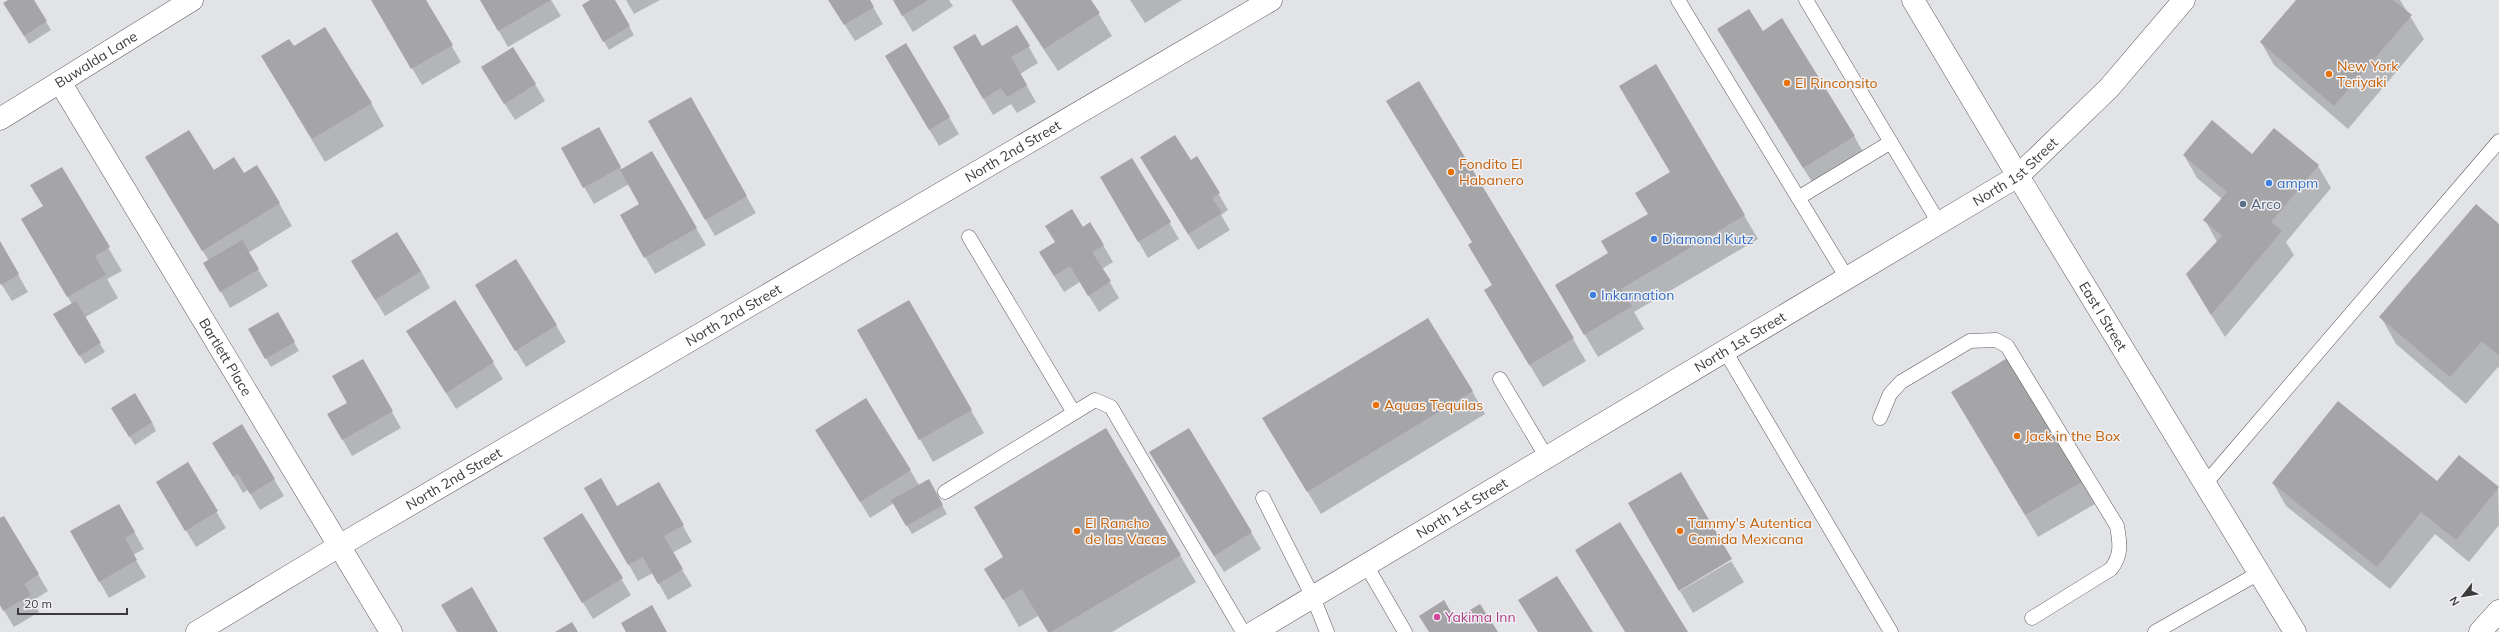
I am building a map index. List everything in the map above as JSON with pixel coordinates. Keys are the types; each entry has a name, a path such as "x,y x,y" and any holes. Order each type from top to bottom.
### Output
{"street":[{"name":"Buwalda Lane","path":"0,119 192,0"},
{"name":"North 2nd Street","path":"197,632 339,546 1271,0"},
{"name":"East I Street","path":"1913,0 2295,632"},
{"name":"North 1st Street","path":"1254,632 2018,176 2109,88 2184,0"},
{"name":"Bartlett Place","path":"60,82 392,632"},
{"path":"2480,632 2499,611"}],"lane":[{"path":"1678,0 1847,278"},
{"path":"1806,0 1939,223"},
{"path":"2205,484 2499,141"},
{"path":"1798,198 1891,142"},
{"path":"969,237 1074,413"},
{"path":"1880,418 1890,394 1901,382 1970,341 1983,339 1996,340 2007,346 2117,526 2120,543 2119,559 2111,569 2032,618"},
{"path":"1724,351 1892,632"},
{"path":"1500,379 1547,458"},
{"path":"945,492 1095,400 1111,407 1243,632"},
{"path":"1263,498 1313,597 1327,632"},
{"path":"1366,566 1405,632"},
{"path":"2155,632 2260,573"}],"building":[{"path":"8,0 34,0 47,21 24,36 3,3"},
{"path":"371,0 426,0 453,45 411,69"},
{"path":"480,0 551,0 498,31"},
{"path":"590,0 615,0 630,26 603,42 582,5"},
{"path":"828,0 870,0 874,7 844,25"},
{"path":"893,0 928,0 902,16"},
{"path":"1012,0 1091,0 1100,13 1044,49"},
{"name":"New York Teriyaki","path":"2296,0 2393,0 2412,15 2334,106 2260,42"},
{"name":"El Rinconsito","path":"1749,9 1763,31 1782,18 1855,136 1803,168 1717,29"},
{"path":"1017,25 1030,46 1011,57 1027,85 1007,97 1001,88 983,99 953,47 975,34 982,46"},
{"path":"325,27 372,103 312,139 261,56 289,39 294,46"},
{"path":"906,43 950,117 929,130 885,56"},
{"path":"513,47 536,84 504,104 481,67"},
{"path":"1656,64 1745,215 1621,289 1632,306 1584,335 1555,285 1608,253 1601,241 1648,214 1635,193 1670,172 1619,86"},
{"name":"Fondito El Habanero","path":"1419,81 1574,338 1529,365 1484,290 1492,285 1468,245 1472,242 1386,101"},
{"path":"691,97 747,196 705,220 648,121"},
{"path":"2212,120 2252,154 2274,128 2319,165 2271,222 2282,231 2211,315 2186,274 2222,236 2203,220 2227,192 2183,155"},
{"path":"599,127 621,167 583,188 561,148"},
{"path":"189,130 214,170 234,157 244,173 257,165 280,203 202,251 145,157"},
{"path":"1175,135 1191,160 1197,156 1220,193 1212,198 1222,213 1188,234 1140,157"},
{"path":"652,151 697,228 644,258 620,215 639,204 620,170"},
{"path":"1132,158 1171,222 1138,242 1100,177"},
{"path":"62,167 110,247 95,256 106,275 67,297 21,219 43,206 30,185"},
{"path":"2476,204 2499,224 2499,356 2482,341 2450,377 2379,317"},
{"path":"1072,209 1083,227 1090,222 1104,245 1092,252 1111,281 1088,296 1070,266 1054,276 1039,252 1055,242 1045,226"},
{"path":"397,232 421,271 375,300 351,261"},
{"path":"242,240 259,269 220,292 203,263"},
{"path":"0,241 19,274 1,285 0,283"},
{"path":"516,259 557,325 515,351 475,285"},
{"path":"455,300 494,362 446,393 406,331"},
{"path":"909,300 972,410 919,440 857,330"},
{"path":"76,301 101,343 79,356 53,314"},
{"path":"278,312 295,342 265,359 248,329"},
{"path":"1428,318 1473,391 1307,492 1262,418"},
{"name":"Jack in the Box","path":"2009,357 2083,481 2025,515 1951,392"},
{"path":"363,359 393,411 342,440 327,414 347,403 332,376"},
{"path":"135,393 152,422 129,437 111,408"},
{"path":"866,398 911,470 860,502 815,430"},
{"path":"2338,401 2437,481 2459,455 2499,487 2456,540 2421,512 2377,567 2272,483"},
{"path":"242,424 275,479 250,494 238,474 233,477 212,443"},
{"name":"El Rancho de las Vacas","path":"1106,428 1181,555 1051,632 1048,632 1022,589 1003,600 984,569 1003,557 974,507"},
{"path":"1189,428 1252,532 1214,556 1149,452"},
{"path":"188,462 218,511 185,531 156,482"},
{"name":"Tammy's Autentica Comida Mexicana","path":"1681,472 1732,559 1679,591 1628,503"},
{"path":"601,478 617,506 659,482 684,525 664,536 683,569 658,584 643,557 628,565 584,488"},
{"path":"929,479 943,505 906,526 891,500"},
{"path":"119,504 135,532 125,538 137,560 99,582 70,531"},
{"path":"582,513 623,578 582,603 543,538"},
{"path":"4,516 39,574 24,584 31,595 3,611 0,605 0,518"},
{"path":"1620,522 1688,632 1625,632 1575,550"},
{"path":"1557,576 1593,632 1538,632 1518,600"},
{"path":"472,587 498,632 457,632 441,605"},
{"name":"Yakima Inn","path":"1444,600 1455,619 1480,604 1498,632 1429,632 1419,616"},
{"path":"652,605 667,632 626,632 621,623"},
{"path":"572,622 578,632 555,632"}],"place":[{"name":"New York Teriyaki","path":"2329,74"},
{"name":"El Rinconsito","path":"1787,83"},
{"name":"Fondito El Habanero","path":"1451,172"},
{"name":"ampm","path":"2269,183"},
{"name":"Arco","path":"2243,204"},
{"name":"Diamond Kutz","path":"1654,239"},
{"name":"Inkarnation","path":"1593,295"},
{"name":"Aquas Tequilas","path":"1376,405"},
{"name":"Jack in the Box","path":"2017,436"},
{"name":"El Rancho de las Vacas","path":"1077,531"},
{"name":"Tammy's Autentica Comida Mexicana","path":"1680,531"},
{"name":"Yakima Inn","path":"1437,617"}]}
